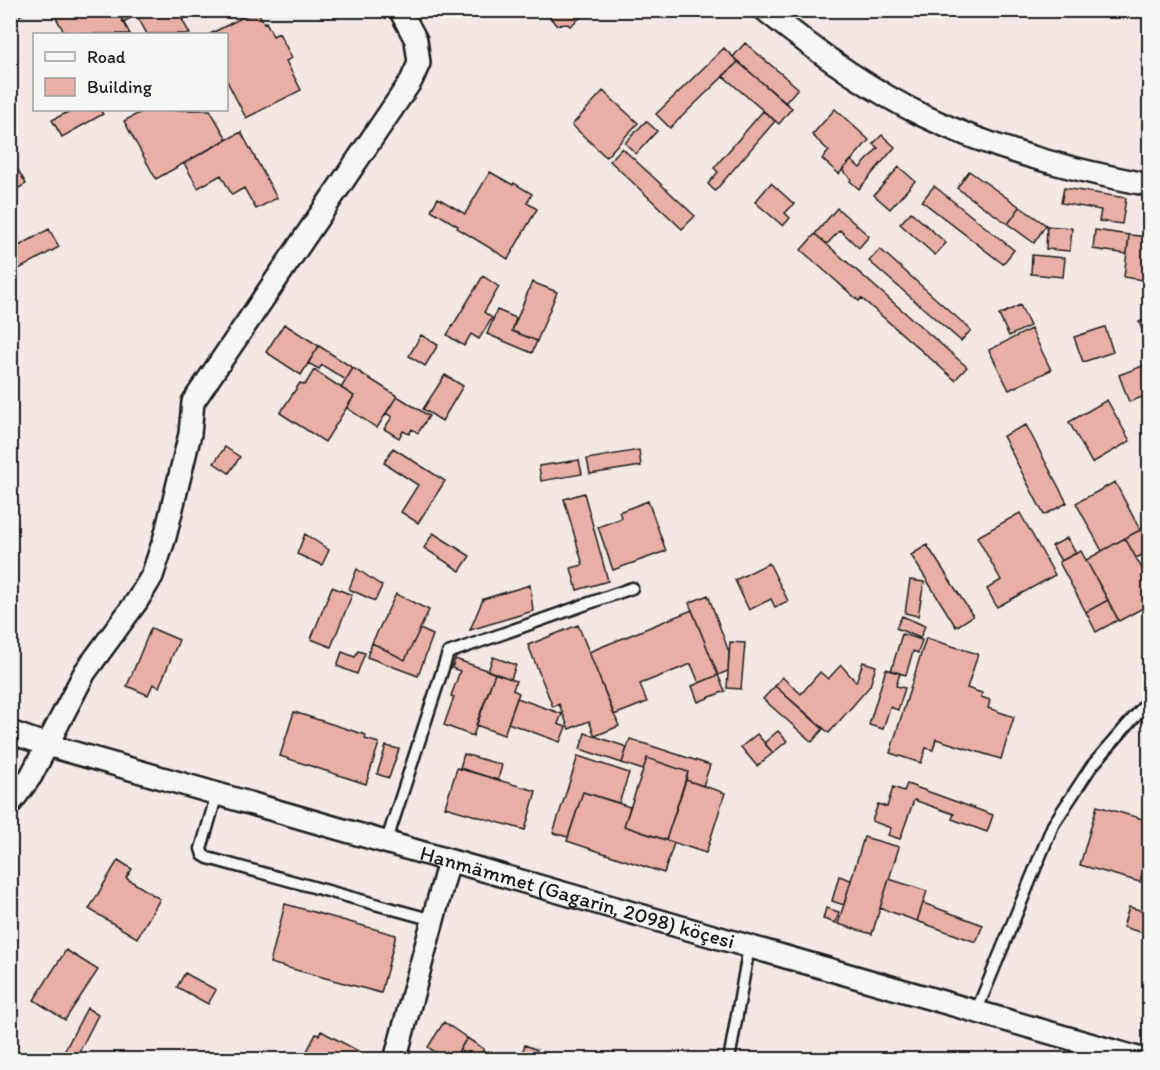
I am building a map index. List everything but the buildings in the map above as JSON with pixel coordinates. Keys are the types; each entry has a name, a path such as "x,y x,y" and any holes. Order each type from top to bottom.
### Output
{"street":[{"path":"10,804 31,776 85,672 137,601 152,576 165,537 190,434 193,402 411,81 419,63 416,40 400,10"},
{"path":"765,10 831,61 923,116 1008,149 1112,178 1149,185"},
{"name":"Hanmämmet (Gagarin, 2098) köçesi","path":"10,732 47,745 386,843 1145,1059"},
{"path":"395,1059 449,861"}],"lane":[{"path":"386,843 448,653 632,588"},
{"path":"976,1012 1053,825 1090,767 1149,699"},
{"path":"217,794 201,849 203,855 208,858 433,920"},
{"path":"729,1059 750,947"}]}
